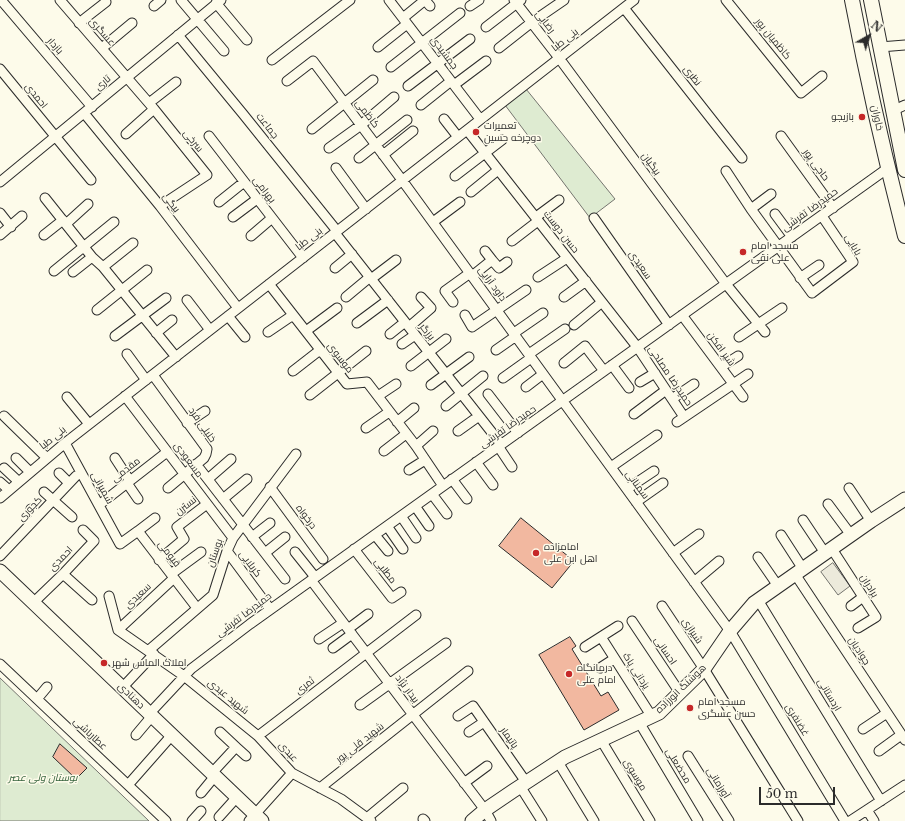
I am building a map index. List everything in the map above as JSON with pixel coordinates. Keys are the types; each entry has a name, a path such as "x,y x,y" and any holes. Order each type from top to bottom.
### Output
{"main road":[{"name":"خاوران","path":"852,0 888,168 905,236"},
{"name":"خاوران","path":"871,0 880,47 899,108 905,170"},
{"name":"هوشنگ انورزاده","path":"472,821 488,816 523,784 558,762 659,713 704,669 730,631 754,603 905,499"},
{"name":"دهنادی","path":"2,576 33,603 237,797 255,819"}],"street":[{"name":"بازدار","path":"1,0 92,106"},
{"name":"عسگری","path":"60,0 127,78"},
{"path":"181,0 224,51"},
{"path":"272,60 350,0"},
{"path":"470,6 479,0"},
{"path":"498,48 564,0"},
{"name":"بنی طبا","path":"0,498 89,424 634,0"},
{"name":"کاظمیان پور","path":"726,0 801,93 822,76"},
{"name":"جمشیدی","path":"393,1 405,21 480,120"},
{"path":"486,27 517,1"},
{"name":"رضایی","path":"517,1 559,58"},
{"path":"79,22 106,2"},
{"name":"تاری","path":"0,182 218,2"},
{"path":"218,2 247,40"},
{"path":"378,47 405,21 427,3"},
{"name":"نظری","path":"624,8 742,158"},
{"path":"391,66 460,13"},
{"path":"102,48 132,23"},
{"name":"جماعت","path":"178,35 243,114 336,232"},
{"path":"408,86 470,39"},
{"path":"880,47 905,45"},
{"name":"بیگیان","path":"559,58 726,284 765,332"},
{"name":"کاظمی","path":"287,81 313,61 402,180"},
{"path":"422,105 486,62"},
{"name":"احمدی","path":"0,69 91,180"},
{"name":"سرخی","path":"127,78 206,175 160,206"},
{"path":"312,129 373,80"},
{"path":"126,134 151,106 176,82"},
{"path":"329,148 361,125 394,97"},
{"path":"17,106 24,98"},
{"name":"بیگی","path":"84,113 160,206 238,308"},
{"path":"444,119 458,137"},
{"path":"359,158 407,120"},
{"name":"حسن دوست","path":"467,130 638,348"},
{"path":"384,155 413,131"},
{"name":"بهرامی","path":"209,136 303,258"},
{"name":"حاجی پور","path":"781,136 833,208"},
{"path":"455,176 502,140"},
{"path":"336,168 366,209"},
{"name":"حمیدرضا تفرشی","path":"136,735 151,715 191,669 270,609 638,348 669,324 888,168"},
{"path":"472,192 498,170"},
{"path":"726,171 800,278 819,265"},
{"name":"داود آرایی","path":"402,180 563,401"},
{"path":"219,202 244,182"},
{"path":"751,208 771,194"},
{"path":"45,198 92,257 103,267 176,357"},
{"path":"232,217 257,199"},
{"path":"512,241 559,200"},
{"path":"433,222 460,202"},
{"path":"44,235 65,222 88,204"},
{"path":"0,213 11,227"},
{"path":"775,214 792,237"},
{"path":"0,235 22,216"},
{"name":"بابایی","path":"800,278 812,293 853,262 822,216"},
{"path":"251,236 272,218"},
{"name":"سعیدی","path":"594,218 669,324"},
{"path":"54,271 114,222"},
{"name":"برزگر","path":"336,232 479,416 500,446 512,467"},
{"path":"103,267 133,243"},
{"path":"335,268 352,254"},
{"path":"453,302 445,291 471,275 490,254 499,268 507,262"},
{"path":"73,272 92,257"},
{"path":"538,277 567,258"},
{"path":"346,297 396,260"},
{"path":"97,310 147,270"},
{"path":"564,297 586,281"},
{"name":"موسوی","path":"269,284 347,384 367,382 416,446 444,486"},
{"path":"465,315 472,327 526,290"},
{"path":"390,334 407,325 431,308 421,297"},
{"path":"115,336 166,298"},
{"path":"187,300 210,330"},
{"path":"357,323 388,300"},
{"path":"574,325 602,302"},
{"path":"306,331 337,308"},
{"path":"739,337 782,308"},
{"path":"496,350 543,313"},
{"path":"268,332 293,315"},
{"name":"شیر افکن","path":"682,315 743,397"},
{"path":"228,316 245,337"},
{"path":"156,333 172,320"},
{"path":"503,378 565,329"},
{"path":"402,344 415,335"},
{"path":"411,366 446,339"},
{"path":"564,363 586,346 604,371"},
{"name":"حمیدرضا مصلحی","path":"638,348 672,399 681,419 733,384"},
{"path":"293,371 320,350"},
{"path":"310,395 366,351"},
{"name":"خلیلی فرد","path":"127,354 150,377 208,449 206,454 196,464"},
{"path":"721,367 738,356"},
{"path":"431,385 469,357"},
{"path":"612,365 629,388"},
{"path":"640,382 655,373"},
{"path":"526,387 544,374"},
{"path":"733,384 748,374"},
{"path":"446,406 483,376"},
{"path":"378,396 396,384"},
{"path":"672,399 694,384"},
{"path":"634,414 666,390"},
{"path":"488,394 518,433"},
{"name":"مسعودی","path":"125,396 233,538"},
{"path":"67,397 89,424"},
{"name":"سمنانی","path":"563,401 730,631"},
{"path":"397,422 414,408"},
{"path":"187,423 205,412"},
{"path":"366,428 389,412"},
{"path":"4,416 47,458"},
{"path":"458,431 479,416"},
{"path":"416,446 433,431"},
{"path":"384,452 406,434"},
{"path":"611,467 657,435"},
{"name":"شمیرانی","path":"64,444 120,544 138,531"},
{"name":"مقدمی","path":"99,505 167,452"},
{"name":"بوستان","path":"122,688 151,652 197,608 213,595 227,551 233,538 296,454"},
{"path":"16,458 30,472"},
{"path":"115,458 138,499"},
{"path":"208,479 231,459"},
{"path":"409,470 425,460"},
{"path":"476,462 492,485"},
{"path":"168,488 196,464 285,579"},
{"path":"4,468 18,482"},
{"path":"627,489 654,471"},
{"path":"59,473 70,483"},
{"name":"کجوری","path":"0,556 76,476"},
{"path":"223,499 247,479"},
{"path":"452,479 467,499"},
{"path":"0,482 9,490"},
{"path":"636,502 664,483"},
{"name":"درخواه","path":"270,487 323,559"},
{"path":"849,488 871,521"},
{"path":"44,492 72,517"},
{"path":"432,494 447,514"},
{"name":"نسترن","path":"160,560 184,539 177,527 207,504"},
{"path":"828,504 851,535"},
{"path":"416,506 429,526"},
{"path":"31,509 38,516"},
{"path":"401,516 416,538"},
{"path":"138,531 155,518"},
{"name":"برادران","path":"803,520 829,551 876,617 858,628"},
{"path":"252,537 270,523"},
{"path":"387,526 402,549"},
{"name":"احمدی","path":"33,603 94,541 82,530"},
{"name":"قیومی","path":"138,531 197,608"},
{"path":"673,553 699,534"},
{"path":"375,535 388,551"},
{"name":"جوادیان","path":"781,535 799,571 903,738"},
{"path":"265,553 285,537"},
{"name":"مطلبی","path":"354,549 392,598 401,592"},
{"name":"کربلایی","path":"227,551 270,609"},
{"name":"سعیدی","path":"118,630 172,576 201,552"},
{"name":"بیدار نژاد","path":"295,552 348,629 488,816"},
{"path":"758,557 778,586"},
{"path":"694,582 719,561"},
{"path":"63,574 92,600"},
{"path":"109,596 118,630 184,676"},
{"path":"851,606 863,597"},
{"name":"اردستانی","path":"758,600 881,801"},
{"name":"شیرازی","path":"662,606 704,669"},
{"path":"333,648 348,629 368,614"},
{"name":"ثمری","path":"258,736 416,615"},
{"name":"احسانی","path":"632,621 680,693"},
{"path":"585,648 618,626"},
{"path":"319,639 348,629"},
{"name":"غضنفری","path":"730,631 845,821"},
{"name":"یزدانی پاک","path":"601,637 652,716"},
{"path":"360,705 446,643"},
{"path":"600,668 614,658"},
{"name":"عطارباشی","path":"0,664 166,821"},
{"path":"704,669 798,821"},
{"name":"شهید قلی پور","path":"323,789 468,671"},
{"name":"شهید عبدی","path":"184,676 258,736"},
{"path":"37,699 47,687"},
{"name":"پاتیمار","path":"458,716 473,706 523,784 542,821"},
{"path":"863,729 887,713"},
{"path":"469,732 484,722"},
{"name":"محضعلی","path":"640,722 698,821"},
{"path":"220,732 246,756"},
{"path":"128,785 172,735"},
{"name":"عبدی","path":"258,736 292,773 323,789"},
{"path":"879,751 903,738"},
{"name":"موسوی","path":"601,740 650,821"},
{"path":"201,793 213,775 236,747"},
{"name":"آورزمانی","path":"688,756 729,821"},
{"path":"558,762 594,821"},
{"path":"464,782 487,766"},
{"path":"255,819 292,773"},
{"path":"323,789 341,799 369,819 403,788"},
{"path":"850,821 881,801 904,789"},
{"path":"220,817 237,797"},
{"path":"867,810 874,821"},
{"path":"192,821 201,812"}],"green space":[{"path":"526,89 615,199 590,218 505,105"},
{"name":"بوستان ولی عصر","path":"0,678 149,821 0,821"}],"shaded area":[{"path":"833,563 850,586 838,595 821,572"}],"building":[{"name":"امامزاده اهل ابن علی","path":"521,518 574,561 552,588 499,546"},
{"name":"درمانگاه امام علی","path":"570,637 576,646 572,649 601,696 608,692 619,710 584,730 539,655"},
{"path":"60,744 87,768 76,779 53,757"}],"place":[{"name":"بازیجو","path":"862,117"},
{"name":"تعمیرات دوچرخه حسین","path":"476,132"},
{"name":"مسجد امام علی نقی","path":"743,252"},
{"name":"امامزاده اهل ابن علی","path":"536,553"},
{"name":"املاک الماس شهر","path":"104,663"},
{"name":"درمانگاه امام علی","path":"569,674"},
{"name":"مسجد امام حسن عسگری","path":"690,708"}]}
